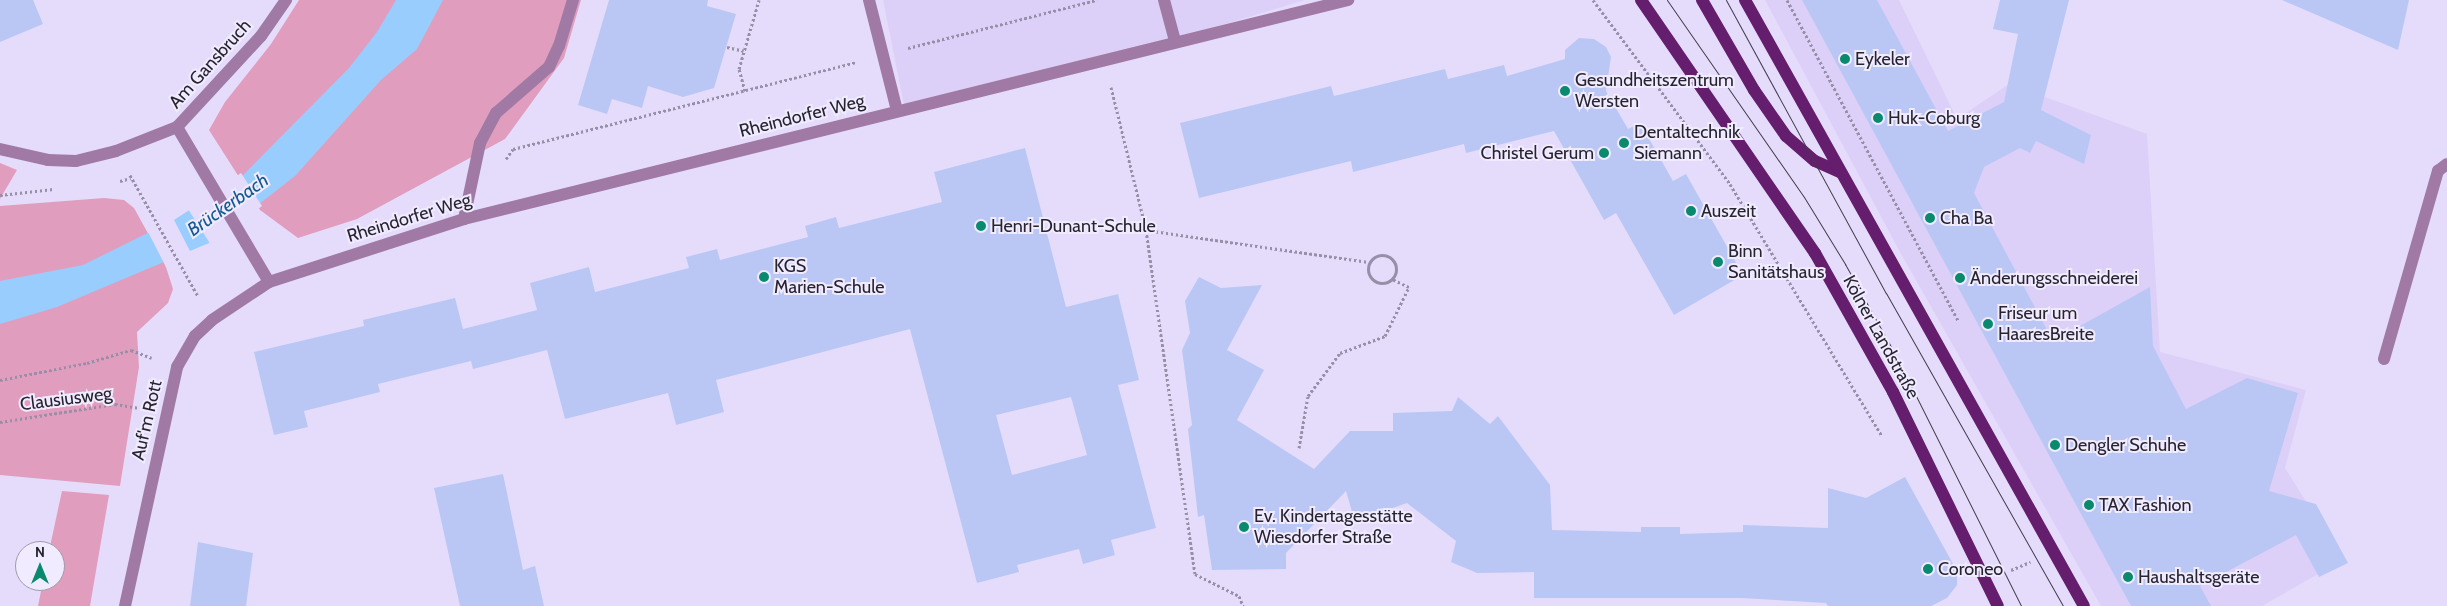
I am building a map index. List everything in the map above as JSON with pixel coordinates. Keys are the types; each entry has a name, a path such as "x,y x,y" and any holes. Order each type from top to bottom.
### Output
{"main road":[{"name":"Kölner Landstraße","path":"1641,0 1815,253 1893,392 1984,581 1998,606"},
{"path":"1702,0 1754,90 1786,136 1815,161 1840,172"},
{"path":"1745,0 1840,172 1961,382 2084,606"}],"street":[{"name":"Am Gansbruch","path":"0,148 48,160 76,161 116,151 176,127 261,36 286,0"},
{"path":"464,219 480,143 496,113 549,67 559,46 573,0"},
{"path":"869,0 897,111"},
{"path":"1164,0 1175,41"},
{"name":"Rheindorfer Weg","path":"269,282 464,219 1175,41 1348,0"},
{"name":"Am Gansbruch","path":"176,127 187,142 269,282"},
{"path":"2384,359 2438,171 2447,164"},
{"name":"Auf'm Rott","path":"125,606 177,367 195,336 212,320 269,282"}],"path":[{"path":"745,91 739,69 759,0"},
{"path":"502,165 513,150 1097,0"},
{"path":"1592,0 1730,184 1884,439"},
{"path":"1787,0 1932,272"},
{"path":"727,47 744,51"},
{"path":"1105,60 1146,230 1195,574 1239,596 1243,606"},
{"path":"128,171 192,287"},
{"path":"1146,230 1369,262 1377,255 1388,255 1396,264 1392,279"},
{"path":"1299,448 1308,396 1340,353 1385,336 1409,287 1392,279 1381,283 1371,279 1369,262"},
{"path":"0,380 87,363 131,350 177,367"},
{"name":"Clausiusweg","path":"0,422 116,404 166,413"},
{"path":"1984,581 2054,552"}],"shaded area":[{"path":"299,0 581,0 564,58 505,139 357,219 298,238 260,210 209,130 225,102 271,44"},
{"path":"883,0 1305,0 1104,61 905,110"},
{"path":"1765,0 1899,0 1957,119 2009,84 2147,134 2160,352 2306,390 2285,468 2343,560 2262,606 2101,606 1900,252"},
{"path":"0,163 17,170 0,199"},
{"path":"104,198 124,200 134,208 165,264 173,289 168,303 137,332 139,367 120,486 0,475 0,206"},
{"path":"62,491 109,495 90,606 38,606 41,591 65,591 65,541 51,541"}],"water":[{"name":"Brückerbach","path":"396,0 443,0 417,49 381,80 295,176 209,243 57,307 0,324 0,281 83,265 174,220 243,175 349,68 377,32"}],"pier":[{"path":"241,173 262,206 211,245 188,209"},
{"path":"173,218 191,253 166,267 147,230"}],"building":[{"path":"0,0 33,0 43,24 0,42"},
{"path":"609,0 708,0 707,6 736,14 714,88 683,97 648,86 642,108 612,99 607,114 578,105"},
{"path":"1802,0 1877,0 1948,131 2004,102 2018,34 1993,29 2000,0 2069,0 2041,110 2091,135 2084,164 2036,141 2030,153 2020,148 1984,167 1974,193 2053,341 2150,287 2153,346 2186,409 2247,378 2298,393 2269,491 2316,504 2348,563 2319,577 2296,535 2200,586 2211,606 2131,606"},
{"path":"2282,0 2409,0 2398,50"},
{"path":"1579,38 1594,39 1606,47 1611,57 1606,91 1628,129 1640,123 1673,181 1686,174 1743,275 1674,315 1616,213 1604,220 1554,131 1466,153 1464,144 1353,172 1351,161 1199,198 1180,123 1331,86 1334,96 1445,69 1448,79 1504,65 1507,76 1565,59 1565,50"},
{"path":"1025,148 1066,307 1118,294 1139,380 1118,385 1156,528 1111,540 1115,555 1083,564 1079,549 1017,565 1019,572 977,583 910,329 716,380 724,412 676,425 668,393 565,419 547,350 473,369 471,361 378,384 380,392 304,411 308,427 274,435 254,352 364,326 363,320 455,298 463,329 537,310 530,283 589,267 595,292 689,268 686,257 717,249 720,260 808,237 805,226 836,217 839,228 942,202 934,172","holes":["1071,397 1087,455 1012,475 996,415"]},
{"path":"1199,277 1221,288 1262,285 1227,350 1264,370 1237,420 1314,469 1350,431 1393,431 1393,413 1452,411 1458,397 1490,424 1498,416 1550,485 1552,530 1641,532 1641,527 1680,527 1680,534 1743,532 1743,525 1828,528 1828,488 1866,498 1905,477 1957,571 1957,585 1947,598 1931,606 1828,606 1826,603 1741,598 1534,598 1534,572 1477,573 1451,562 1456,541 1407,503 1384,511 1353,515 1346,491 1286,553 1286,569 1212,570 1204,515 1198,517 1188,429 1192,425 1182,350 1190,333 1185,301"},
{"path":"503,474 523,570 535,566 544,606 460,606 434,488"},
{"path":"198,542 253,553 246,606 190,606"}],"tram line":[{"path":"1667,0 1804,197 1845,264 1895,354 2021,606"},
{"path":"1726,0 1886,293 2063,606"}],"place":[{"name":"Eykeler","path":"1845,59"},
{"name":"Gesundheitszentrum Wersten","path":"1565,91"},
{"name":"Huk-Coburg","path":"1878,118"},
{"name":"Dentaltechnik Siemann","path":"1624,143"},
{"name":"Christel Gerum","path":"1604,153"},
{"name":"Auszeit","path":"1691,211"},
{"name":"Cha Ba","path":"1930,218"},
{"name":"Henri-Dunant-Schule","path":"981,226"},
{"name":"Binn Sanitätshaus","path":"1718,262"},
{"name":"KGS Marien-Schule","path":"764,277"},
{"name":"Änderungsschneiderei","path":"1960,278"},
{"name":"Friseur um HaaresBreite","path":"1988,324"},
{"name":"Dengler Schuhe","path":"2055,445"},
{"name":"TAX Fashion","path":"2089,505"},
{"name":"Ev. Kindertagesstätte Wiesdorfer Straße","path":"1244,527"},
{"name":"Coroneo","path":"1928,569"},
{"name":"Haushaltsgeräte","path":"2128,577"}]}
